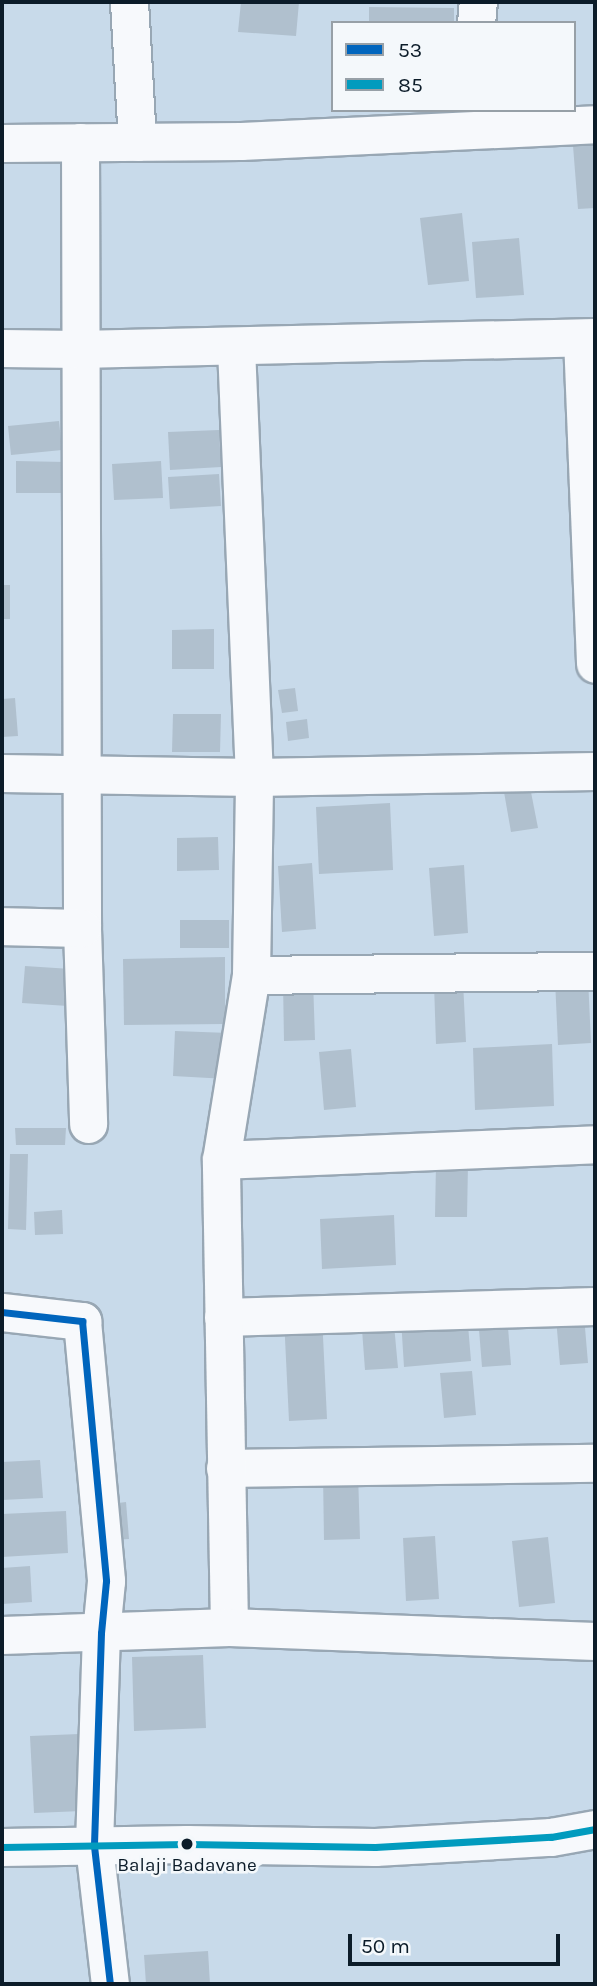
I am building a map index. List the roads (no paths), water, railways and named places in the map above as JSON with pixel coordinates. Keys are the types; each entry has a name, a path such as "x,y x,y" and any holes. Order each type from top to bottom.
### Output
{"street":[{"path":"129,2 137,142"},
{"path":"476,21 478,2"},
{"path":"2,143 241,141 468,120 595,124"},
{"path":"80,142 82,928 88,1124"},
{"path":"2,348 79,349 589,338 595,664"},
{"path":"229,1627 221,1160 251,975 254,777 236,346"},
{"path":"2,772 254,777 595,771"},
{"path":"2,926 82,928"},
{"path":"251,975 595,971"},
{"path":"221,1160 595,1144"},
{"path":"223,1317 595,1306"},
{"path":"2,1312 82,1321 106,1581 101,1633 94,1846 110,1984"},
{"path":"225,1468 595,1463"},
{"path":"2,1635 229,1627 595,1641"},
{"path":"2,1847 375,1847 551,1837 595,1829"}],"place":[{"name":"Balaji Badavane","path":"187,1844"}]}
